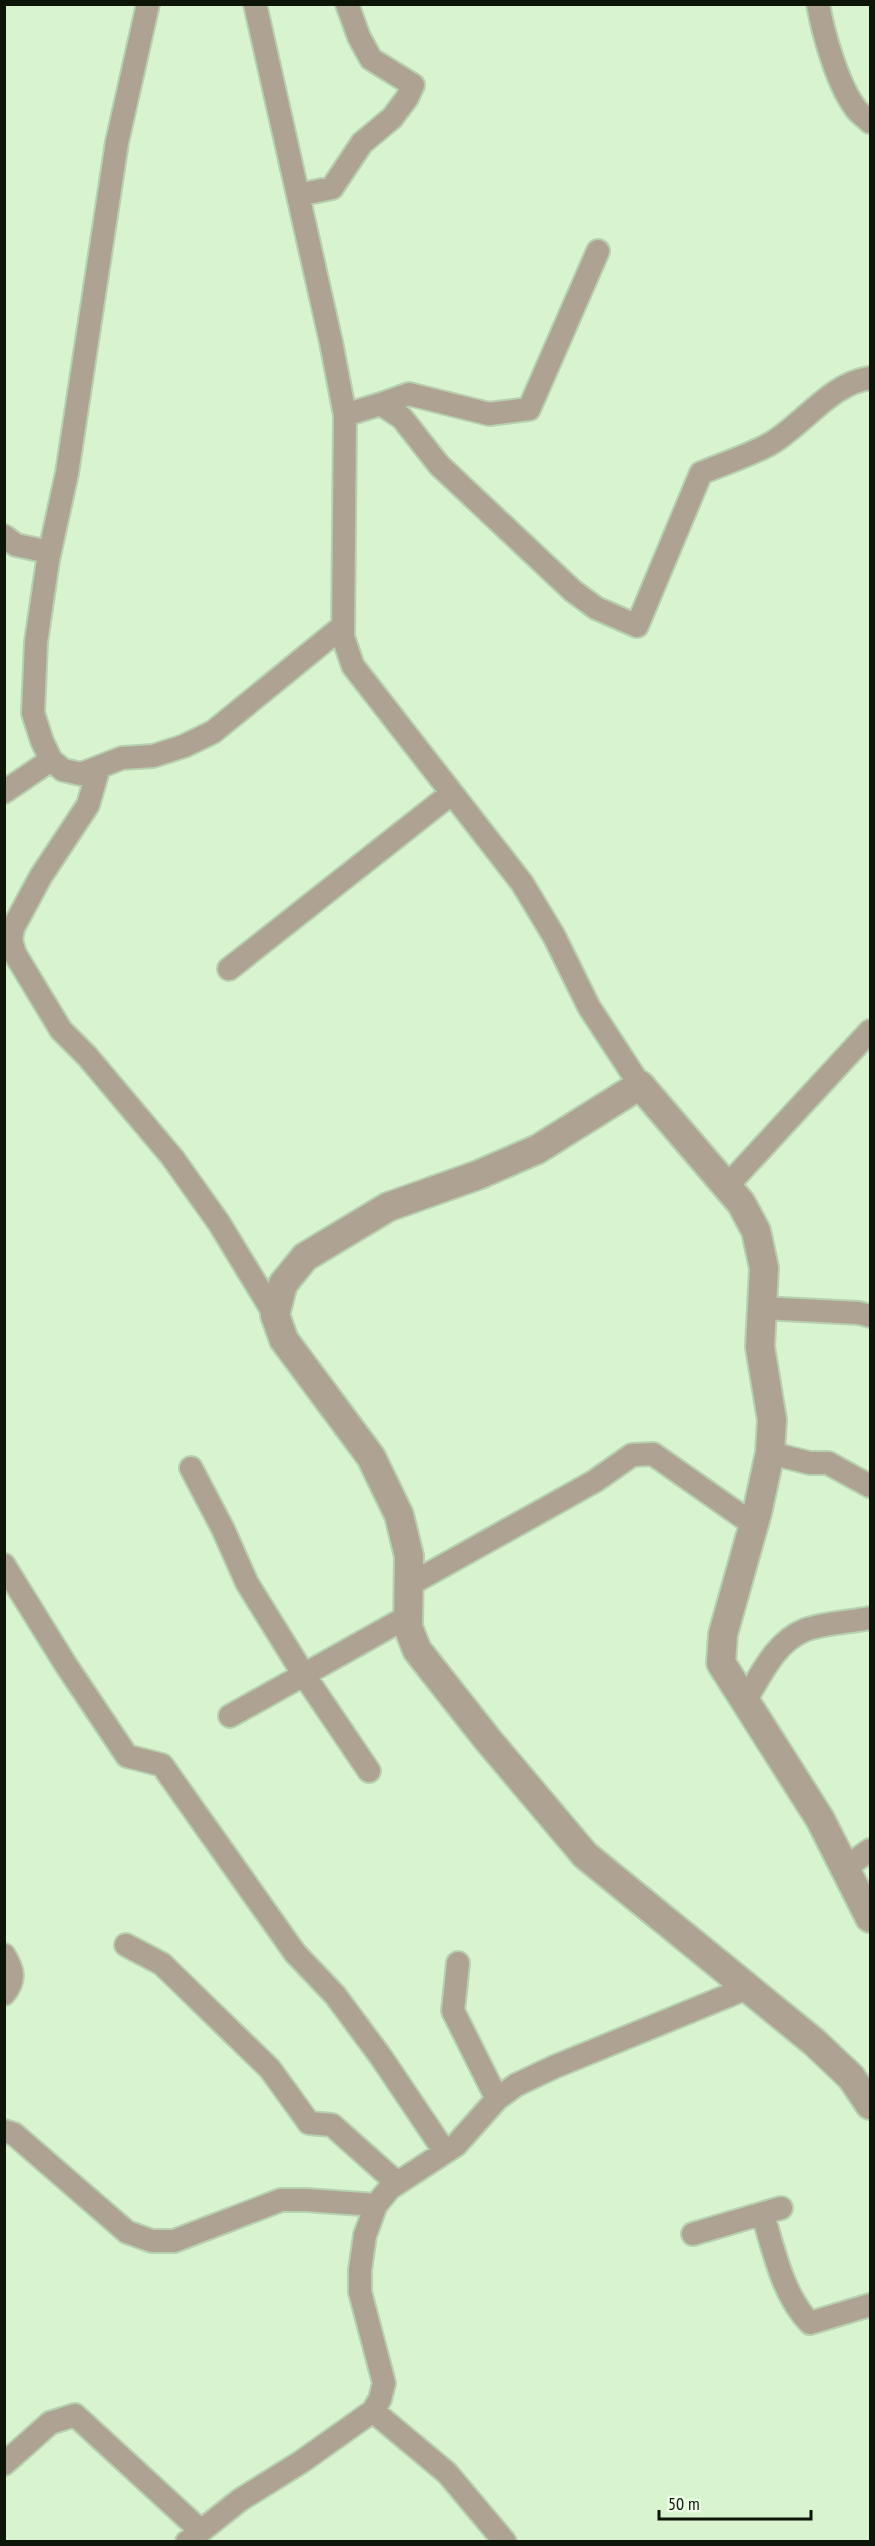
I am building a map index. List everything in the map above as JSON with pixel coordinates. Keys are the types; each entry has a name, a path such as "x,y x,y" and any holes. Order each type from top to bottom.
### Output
{"street":[{"path":"148,4 117,142 67,473 49,552 36,642 33,713 42,741 51,760 63,770 81,774 122,758 153,756 184,746 213,732 343,626"},
{"path":"255,4 331,342 345,415 343,637 353,666 522,883 554,936 589,1007 640,1085 741,1203 756,1231 764,1268 760,1347 772,1420 770,1453 754,1525 723,1634 721,1663 820,1819 870,1918"},
{"path":"298,195 332,188 362,143 392,118 407,98 413,85 371,60 359,37 347,4"},
{"path":"818,4 821,26 846,94 855,109 870,122"},
{"path":"345,415 409,394 489,414 529,409 598,251"},
{"path":"381,404 402,418 439,465 573,591 596,608 637,626 701,473 769,444 794,428 824,402 858,380 870,378"},
{"path":"4,536 16,545 49,552"},
{"path":"4,792 51,760"},
{"path":"99,767 88,805 41,876 13,928 11,940 26,973 61,1030 87,1056 172,1157 219,1223 275,1315 284,1340 371,1457 399,1515 409,1556 407,1617 408,1627 417,1650 488,1740 585,1855 822,2049 851,2077 870,2105"},
{"path":"229,969 452,793"},
{"path":"727,1186 870,1031"},
{"path":"275,1315 283,1284 305,1257 388,1207 478,1175 538,1149 640,1085"},
{"path":"761,1308 859,1313 870,1316"},
{"path":"770,1453 810,1463 828,1463 870,1486"},
{"path":"407,1586 595,1481 632,1455 652,1454 754,1525"},
{"path":"191,1468 224,1529 247,1582 304,1675 369,1771"},
{"path":"4,1565 66,1665 127,1756 162,1765 295,1953 334,1995 381,2057 445,2152"},
{"path":"230,1716 407,1617"},
{"path":"745,1701 771,1658 790,1639 806,1629 870,1618"},
{"path":"845,1868 870,1850"},
{"path":"126,1945 162,1964 270,2068 309,2123 332,2125 397,2183"},
{"path":"4,1955 13,1973 12,1982 4,1994"},
{"path":"458,1963 453,2011 497,2099"},
{"path":"4,2464 50,2423 75,2415 193,2536 240,2500 301,2462 373,2411 384,2383 360,2292 360,2270 365,2235 376,2205 397,2183 456,2145 497,2099 516,2085 554,2067 747,1988"},
{"path":"4,2131 14,2134 127,2232 152,2241 174,2241 281,2200 376,2205"},
{"path":"693,2234 772,2211 780,2269 798,2311 810,2323 870,2305"},
{"path":"373,2411 447,2473 505,2541"}]}
